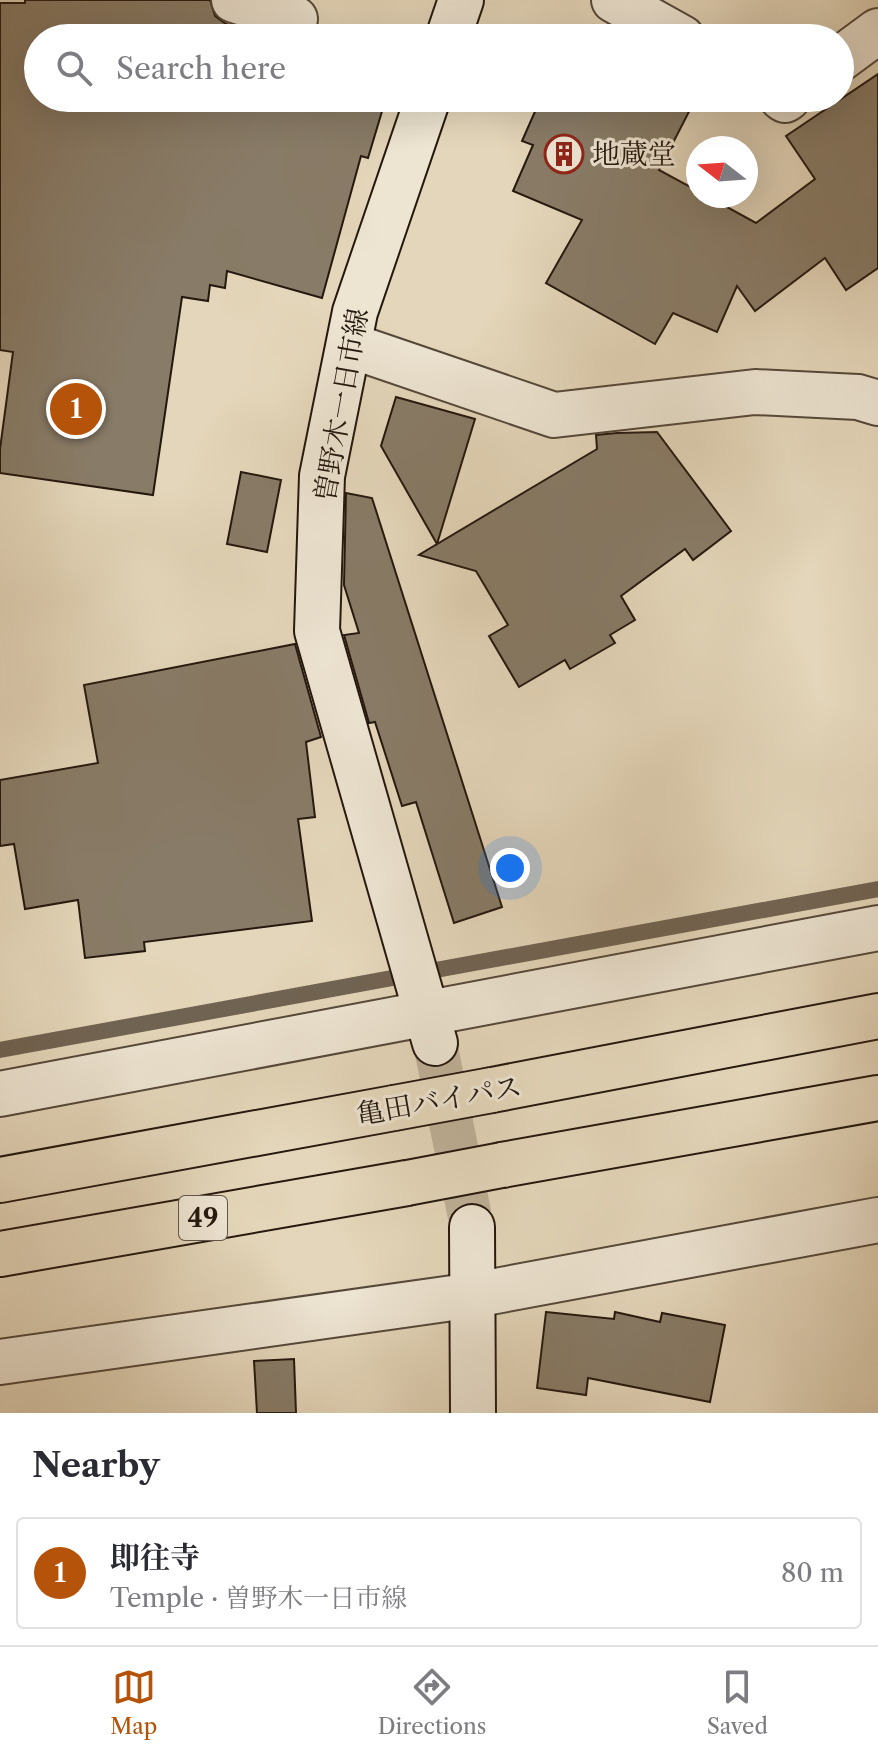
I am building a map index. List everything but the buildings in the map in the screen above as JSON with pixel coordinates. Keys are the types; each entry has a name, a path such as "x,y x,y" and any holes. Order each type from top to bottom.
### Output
{"highway":[{"name":"亀田バイパス","path":"0,1180 878,1016"},
{"name":"49","path":"0,1254 878,1098"}],"street":[{"path":"234,0 295,19"},
{"path":"453,24 461,0"},
{"path":"614,0 657,24"},
{"path":"854,49 878,31"},
{"name":"曽野木一日市線","path":"423,112 355,312 322,476 317,631 428,1018"},
{"path":"349,345 554,415 755,392 858,397 878,403"},
{"path":"0,1094 428,1018 878,928"},
{"path":"0,1362 474,1295 878,1220"},
{"path":"472,1227 473,1413"}],"waterway":[{"path":"0,1050 878,889"}],"tunnel":[{"path":"435,1043 472,1227"}],"place":[{"name":"地蔵堂","path":"564,154"},
{"name":"即往寺","path":"76,409"}]}
